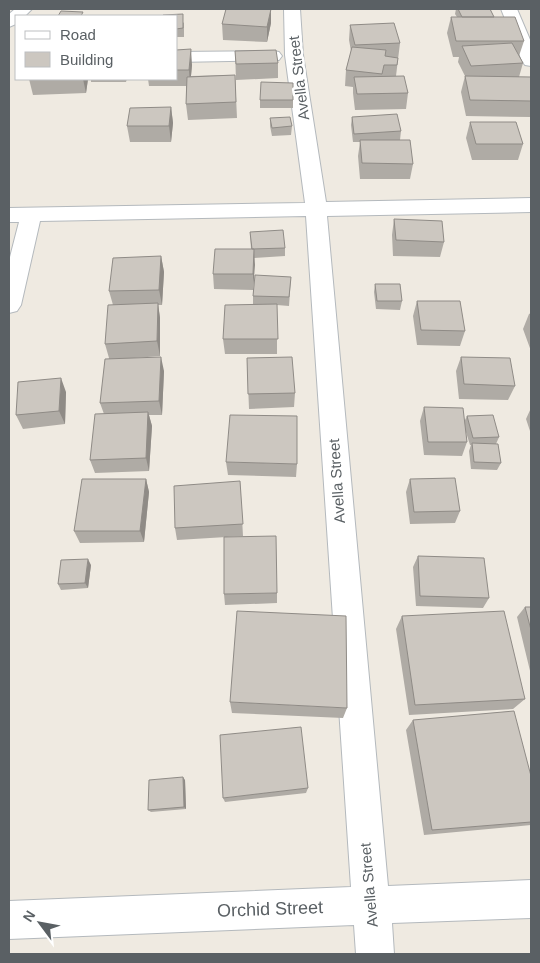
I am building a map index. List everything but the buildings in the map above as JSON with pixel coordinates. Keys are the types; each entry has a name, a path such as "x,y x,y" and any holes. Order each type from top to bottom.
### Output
{"street":[{"name":"Avella Street","path":"292,9 294,56 316,208 375,954"},
{"path":"509,9 531,61"},
{"path":"178,57 294,56"},
{"path":"9,215 531,205"},
{"path":"9,305 31,215"},
{"name":"Orchid Street","path":"9,920 531,899"}]}
